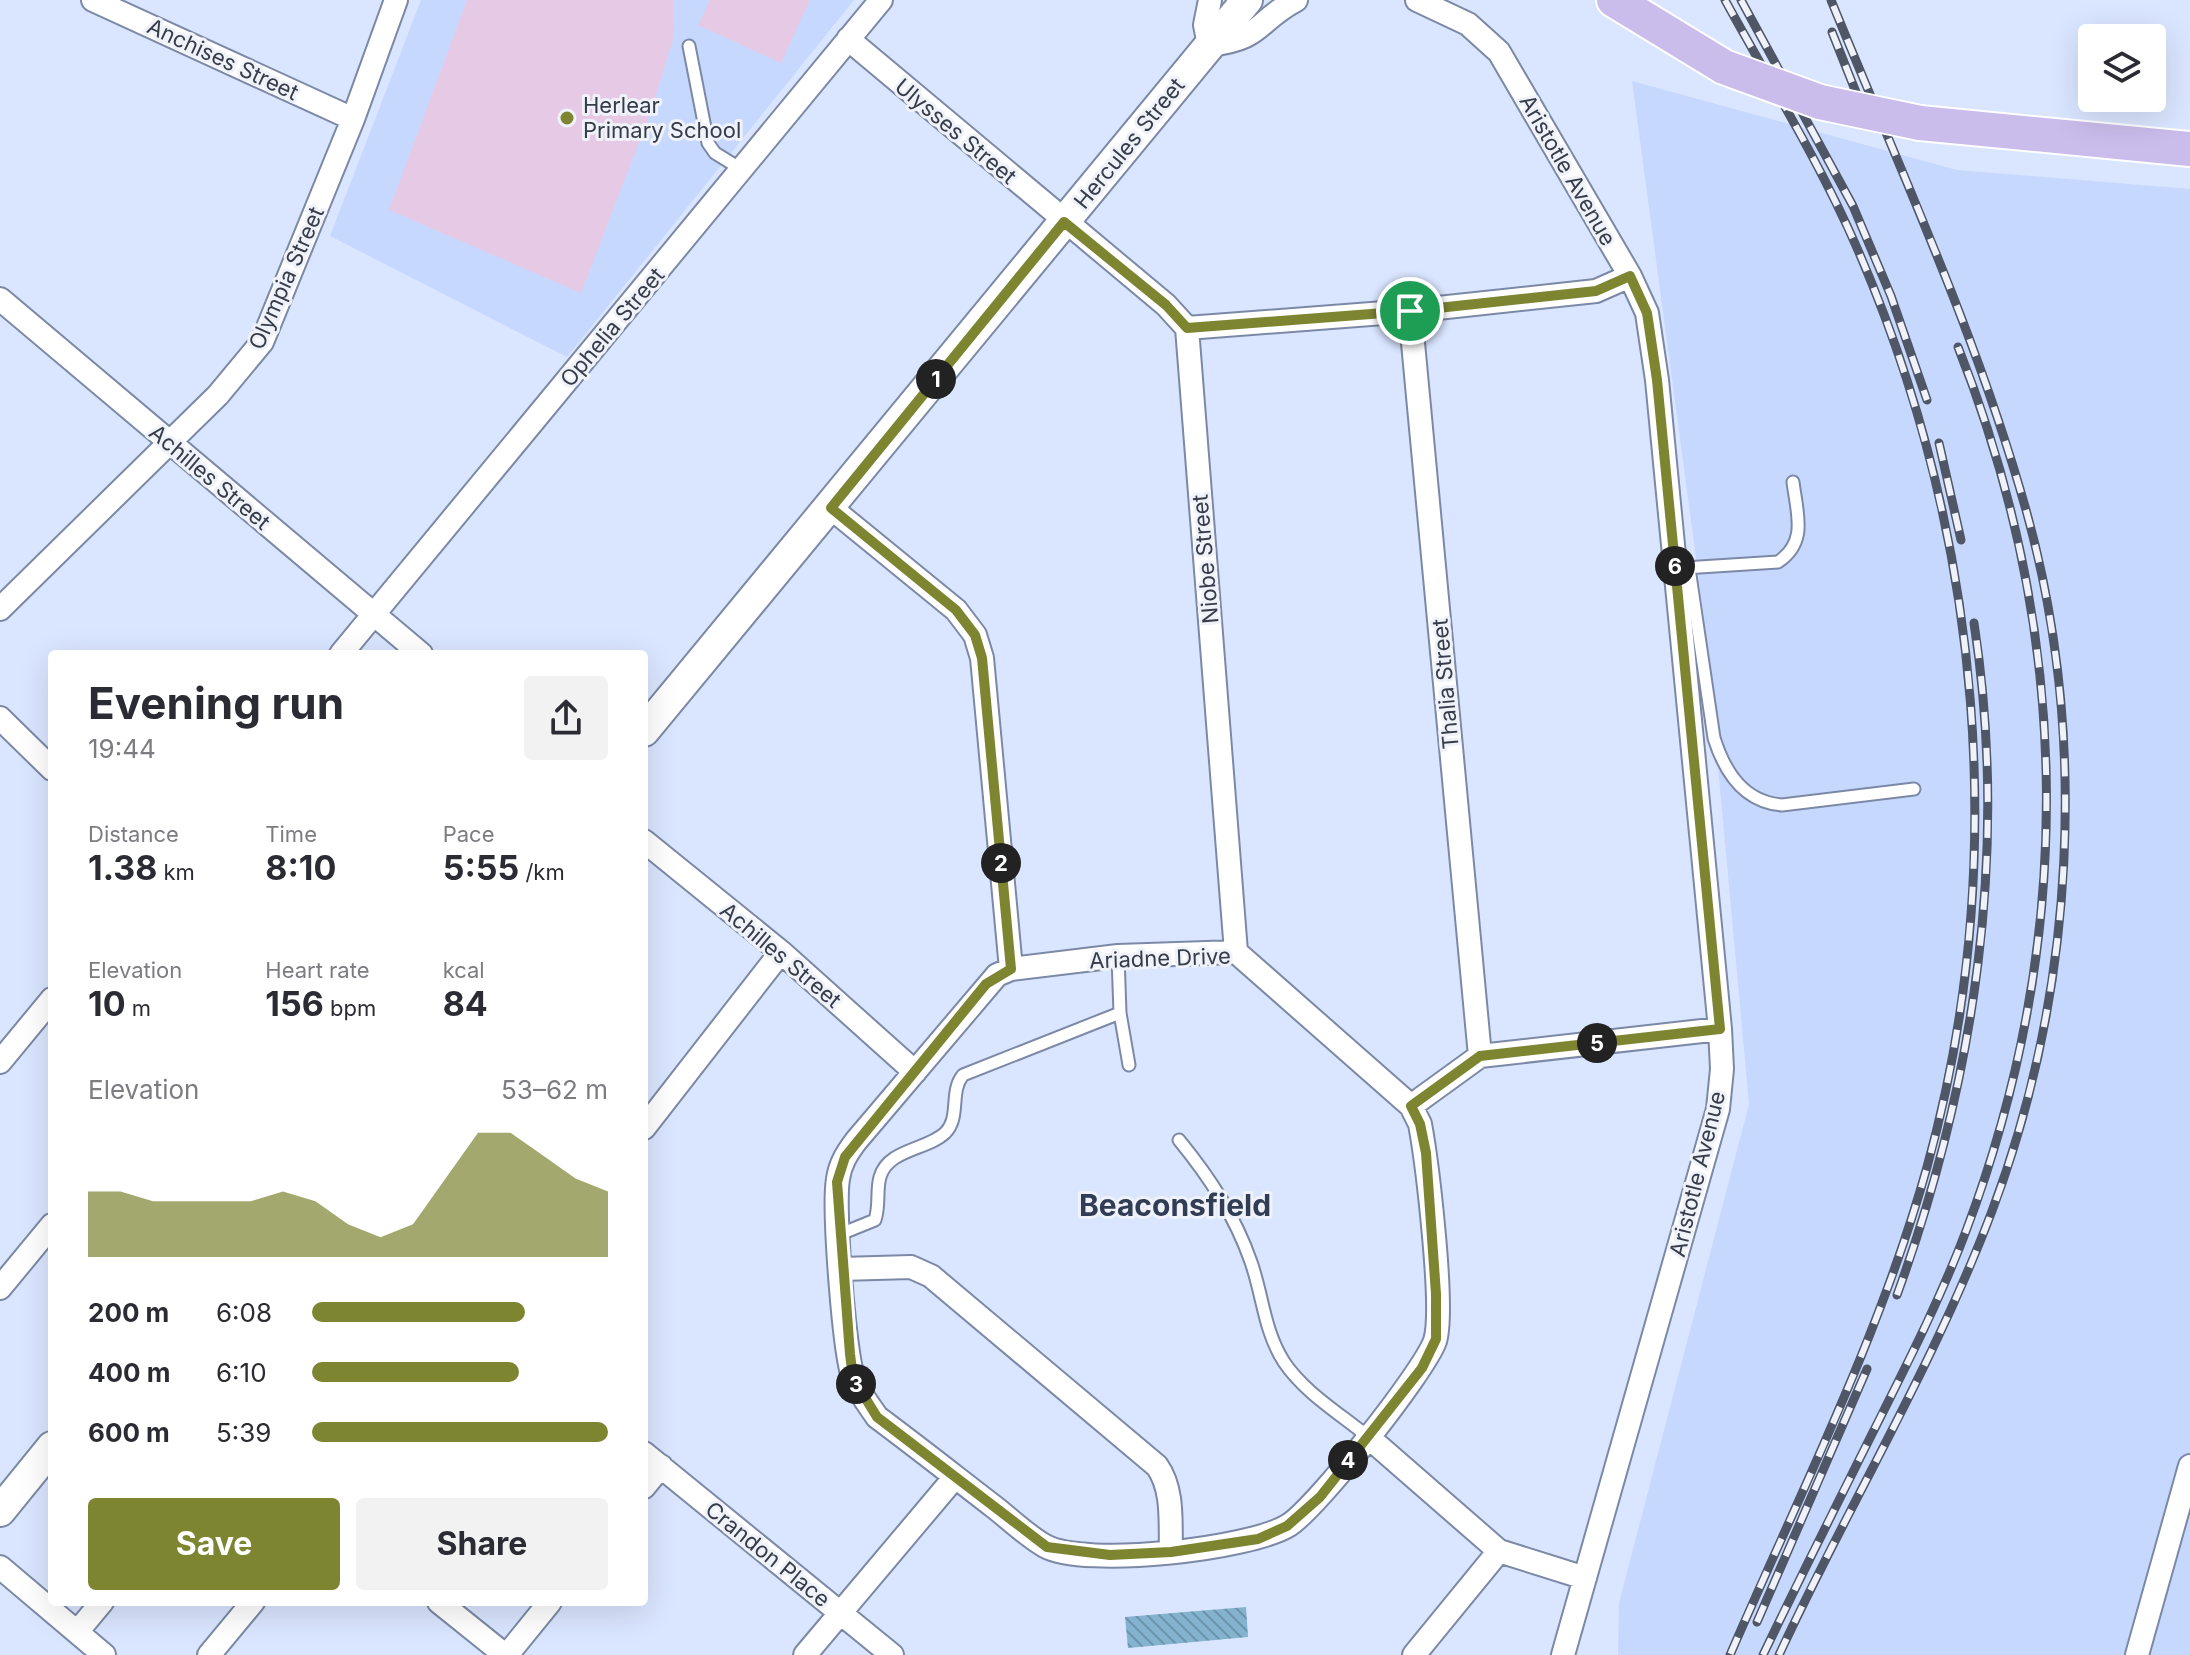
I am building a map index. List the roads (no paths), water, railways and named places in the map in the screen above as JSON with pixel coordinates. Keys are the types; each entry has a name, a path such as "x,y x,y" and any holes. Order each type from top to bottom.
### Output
{"main road":[{"path":"1614,0 1724,67 1820,102 1920,123 2190,149"}],"street":[{"name":"Anchises Street","path":"93,0 353,119"},
{"name":"Olympia Street","path":"0,609 231,382 262,342 353,119 396,0"},
{"name":"Ophelia Street","path":"344,650 881,0"},
{"path":"1210,0 1205,25 1209,45 1237,42 1251,36 1278,11 1296,0"},
{"name":"Hercules Street","path":"648,726 1247,0"},
{"name":"Aristotle Avenue","path":"1417,0 1468,24 1499,52 1630,276 1647,313 1682,568 1720,1029 1722,1069 1718,1109 1563,1655"},
{"name":"Ulysses Street","path":"848,39 1064,222"},
{"path":"1064,222 1166,305 1187,328 1410,311 1596,291 1630,276"},
{"name":"Achilles Street","path":"0,299 416,650"},
{"name":"Thalia Street","path":"1410,311 1480,1056"},
{"name":"Niobe Street","path":"1187,328 1236,952"},
{"path":"831,508 956,610 975,635 982,658 1011,969"},
{"path":"0,718 48,765"},
{"name":"Achilles Street","path":"648,844 781,952 915,1072"},
{"path":"648,1123 781,952"},
{"name":"Ariadne Drive","path":"1236,952 1411,1106 1420,1124 1426,1153 1436,1294 1436,1339 1422,1368 1320,1497 1287,1526 1258,1539 1171,1552 1110,1555 1047,1547 877,1417 853,1378 838,1235 837,1182 845,1157 986,984 1011,969 1118,956 1236,952"},
{"path":"0,1062 48,1004"},
{"path":"1411,1106 1480,1056 1720,1029"},
{"path":"0,1288 48,1230"},
{"path":"841,1269 911,1267 931,1276 1157,1466 1166,1478 1169,1494 1171,1552"},
{"path":"1367,1436 1499,1551 1585,1578"},
{"path":"0,1511 48,1452"},
{"name":"Crandon Place","path":"652,1460 892,1655"},
{"path":"2137,1655 2190,1466"},
{"path":"805,1655 955,1477"},
{"path":"1414,1655 1499,1551"},
{"path":"0,1567 104,1655"},
{"path":"77,1632 99,1606"},
{"path":"209,1655 250,1606"},
{"path":"444,1606 506,1655 547,1606"}],"lane":[{"path":"689,46 708,143 715,153 741,169"},
{"path":"1793,482 1799,537 1789,554 1778,562 1682,568 1714,738 1722,760 1743,791 1764,803 1782,805 1914,789"},
{"path":"1118,956 1120,1013 1129,1065"},
{"path":"838,1235 875,1220 881,1198 879,1178 888,1163 944,1134 953,1120 957,1082 963,1075 1120,1013"},
{"path":"1179,1140 1210,1178 1243,1239 1266,1325 1286,1365 1302,1384 1367,1436"}],"railway":[{"path":"1725,0 1843,216 1899,357 1932,470 1956,585 1970,702 1975,819 1969,936 1953,1052 1927,1167 1908,1230 1862,1353 1730,1655"},
{"path":"1741,0 1853,206 1891,296 1927,400"},
{"path":"1779,1655 1944,1324 1992,1211 2020,1127 2041,1040 2056,952 2064,863 2065,773 2059,684 2046,596 2026,510 1961,316 1831,0"},
{"path":"1832,32 1869,125"},
{"path":"1763,1655 1910,1358 1956,1257 2002,1121 2027,1011 2042,900 2046,789 2040,677 2023,567 1996,456 1958,347"},
{"path":"1939,443 1961,540"},
{"path":"1897,1295 1947,1131 1965,1048 1978,964 1986,879 1988,794 1984,709 1974,623"},
{"path":"1757,1622 1867,1369"}],"place":[{"name":"Herlear Primary School","path":"567,118"}],"district":[{"name":"Beaconsfield","path":"1175,1205"}]}
